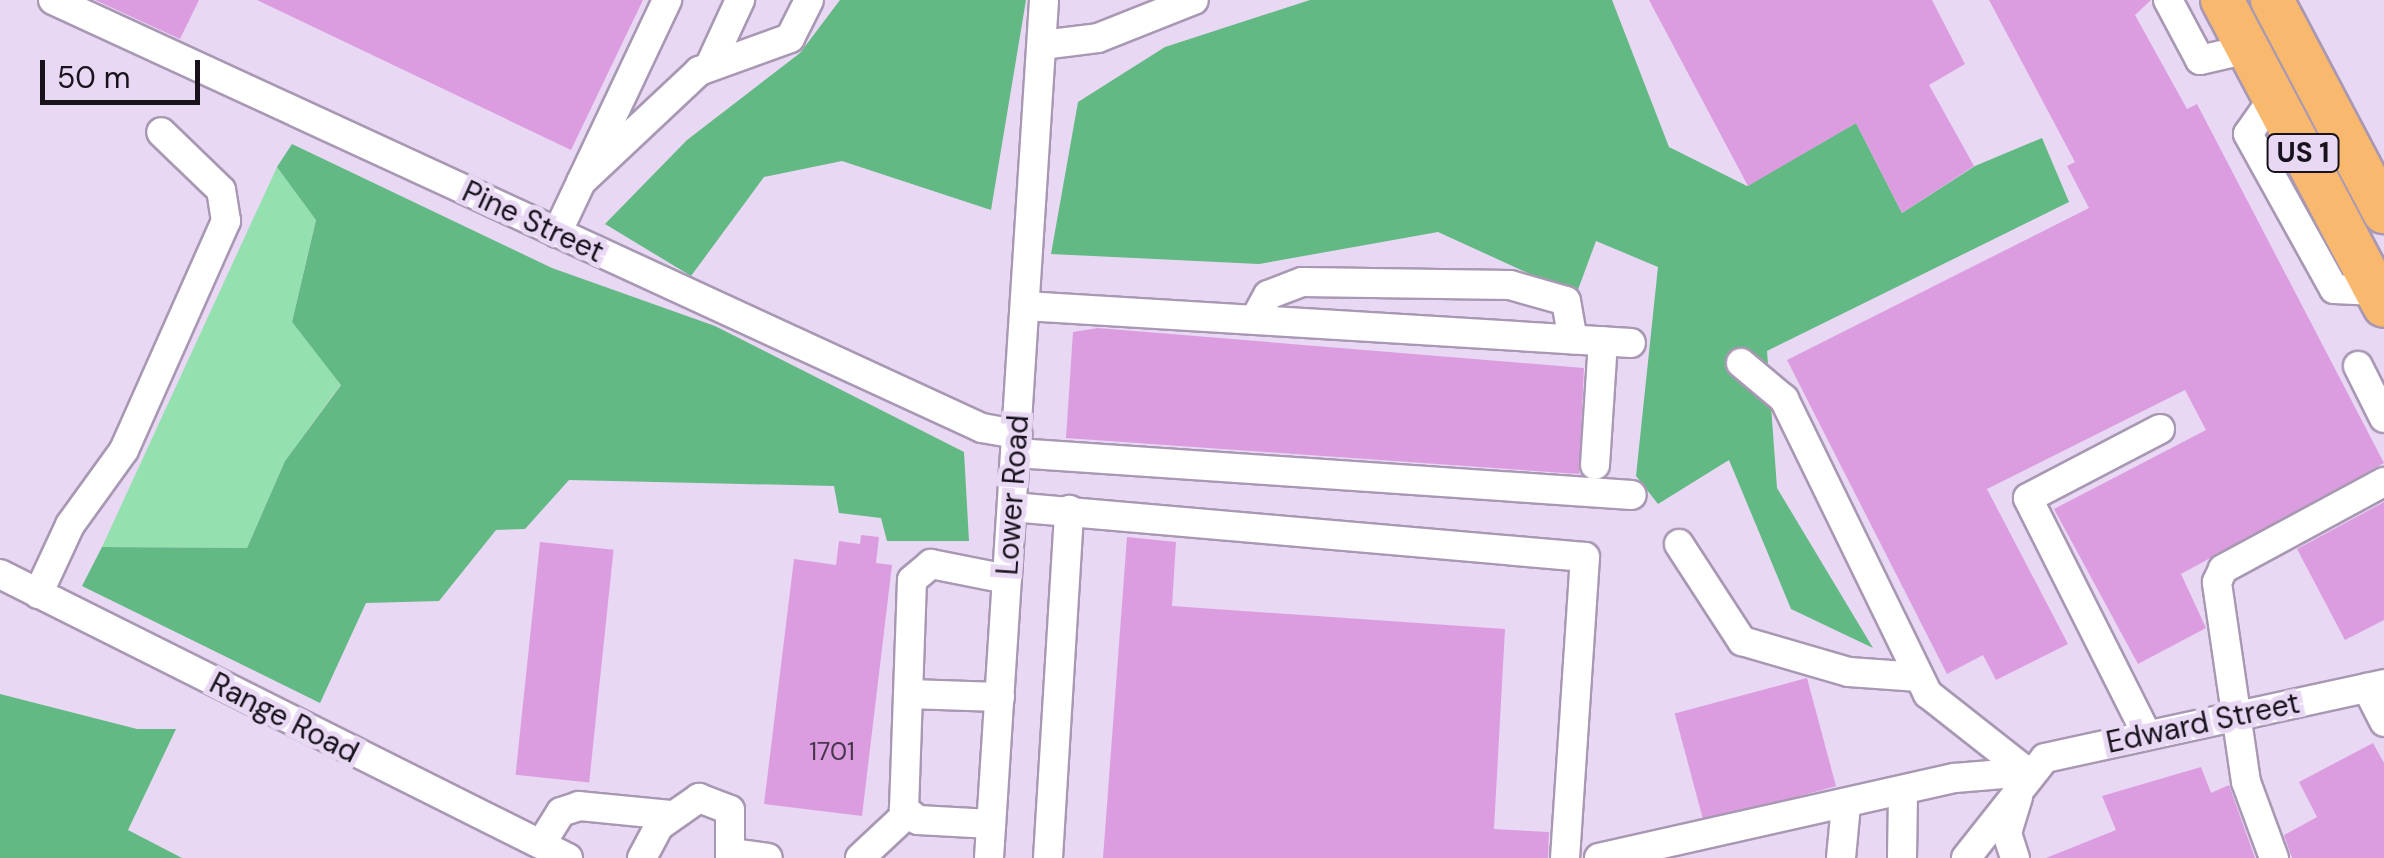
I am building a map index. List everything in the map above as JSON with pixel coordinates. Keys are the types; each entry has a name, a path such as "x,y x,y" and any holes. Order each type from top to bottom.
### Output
{"highway":[{"name":"US 1","path":"2222,0 2380,299"},
{"name":"US 1","path":"2272,0 2384,212"}],"street":[{"name":"Pine Street","path":"53,0 1016,443 1632,496"},
{"path":"558,234 667,0"},
{"path":"582,182 710,66 740,0"},
{"path":"710,66 783,43 809,0"},
{"name":"Lower Road","path":"989,858 1044,0"},
{"path":"1042,44 1098,38 1194,0"},
{"path":"2168,0 2200,60 2248,49"},
{"path":"38,594 70,525 124,450 226,221 221,190 161,132"},
{"path":"1257,315 1268,294 1288,284 1433,280 1566,302 1574,339"},
{"path":"1430,329 1433,280"},
{"path":"1025,306 1257,315 1617,342 1595,465"},
{"path":"1741,363 1784,399 1920,678 2026,772"},
{"path":"2358,366 2384,418"},
{"path":"2147,736 2028,498 2160,428"},
{"path":"2274,858 2246,782 2240,716 2222,632 2222,569 2384,482"},
{"path":"1012,507 1585,558 1565,858"},
{"path":"1048,858 1069,510"},
{"path":"1678,544 1742,641 1849,672 1920,678"},
{"path":"860,858 908,814 908,694 919,568 1008,578"},
{"name":"Range Road","path":"0,574 568,858"},
{"path":"2375,686 2384,722"},
{"name":"Edward Street","path":"1599,858 1903,790 2026,772 2045,758 2375,686"},
{"path":"908,694 1000,698"},
{"path":"1966,858 2026,772"},
{"path":"2016,858 2007,834 2026,772"},
{"path":"1902,858 1903,790"},
{"path":"642,858 670,815 699,798 718,802 730,810 732,856 768,858"},
{"path":"1841,858 1846,804"},
{"path":"541,844 561,812 579,806 670,815"},
{"path":"908,814 992,824"}],"green space":[{"path":"840,0 1026,0 991,210 842,161 764,177 691,276 605,224 687,140 800,53"},
{"path":"1310,0 1612,0 1669,147 1747,186 1856,123 1902,213 1975,166 2042,138 2069,202 1767,351 1777,488 1873,648 1791,609 1729,460 1658,504 1636,476 1658,267 1596,241 1576,295 1438,232 1259,264 1051,254 1078,102 1165,47"},
{"path":"292,144 552,268 715,326 964,452 969,541 887,541 881,518 839,513 834,486 569,480 525,529 496,530 439,601 366,603 320,703 82,586 102,547 247,548 285,461 341,385 292,322 316,220 277,167"},
{"path":"277,167 316,219 292,322 341,384 285,461 247,548 102,547"},
{"path":"0,694 137,729 176,729 128,830 182,858 0,858"}],"building":[{"path":"95,0 199,0 180,39"},
{"path":"257,0 643,0 571,150"},
{"path":"1649,0 1932,0 1965,64 1929,85 1974,166 1902,213 1856,123 1748,186"},
{"path":"1989,0 2151,0 2135,15 2187,109 2197,104 2384,463 2181,574 2206,628 2138,664 2054,509 2206,430 2185,390 1987,489 2068,644 1996,680 1983,655 1947,674 1787,360 2089,208 2067,166 2075,162"},
{"path":"1098,328 1584,368 1579,474 1066,438 1073,332"},
{"path":"2384,502 2384,620 2345,640 2297,549"},
{"path":"861,535 879,537 876,563 892,565 862,816 764,804 794,559 836,565 839,541 860,544"},
{"path":"1127,537 1176,542 1172,606 1505,629 1494,829 1549,832 1548,858 1103,858"},
{"path":"540,542 614,550 589,782 516,775"},
{"path":"1807,678 1836,786 1704,822 1675,713"},
{"path":"2373,743 2384,763 2384,858 2292,858 2284,835 2317,817 2299,782"},
{"path":"2201,767 2211,793 2229,785 2255,858 2046,858 2116,830 2102,796"}]}
